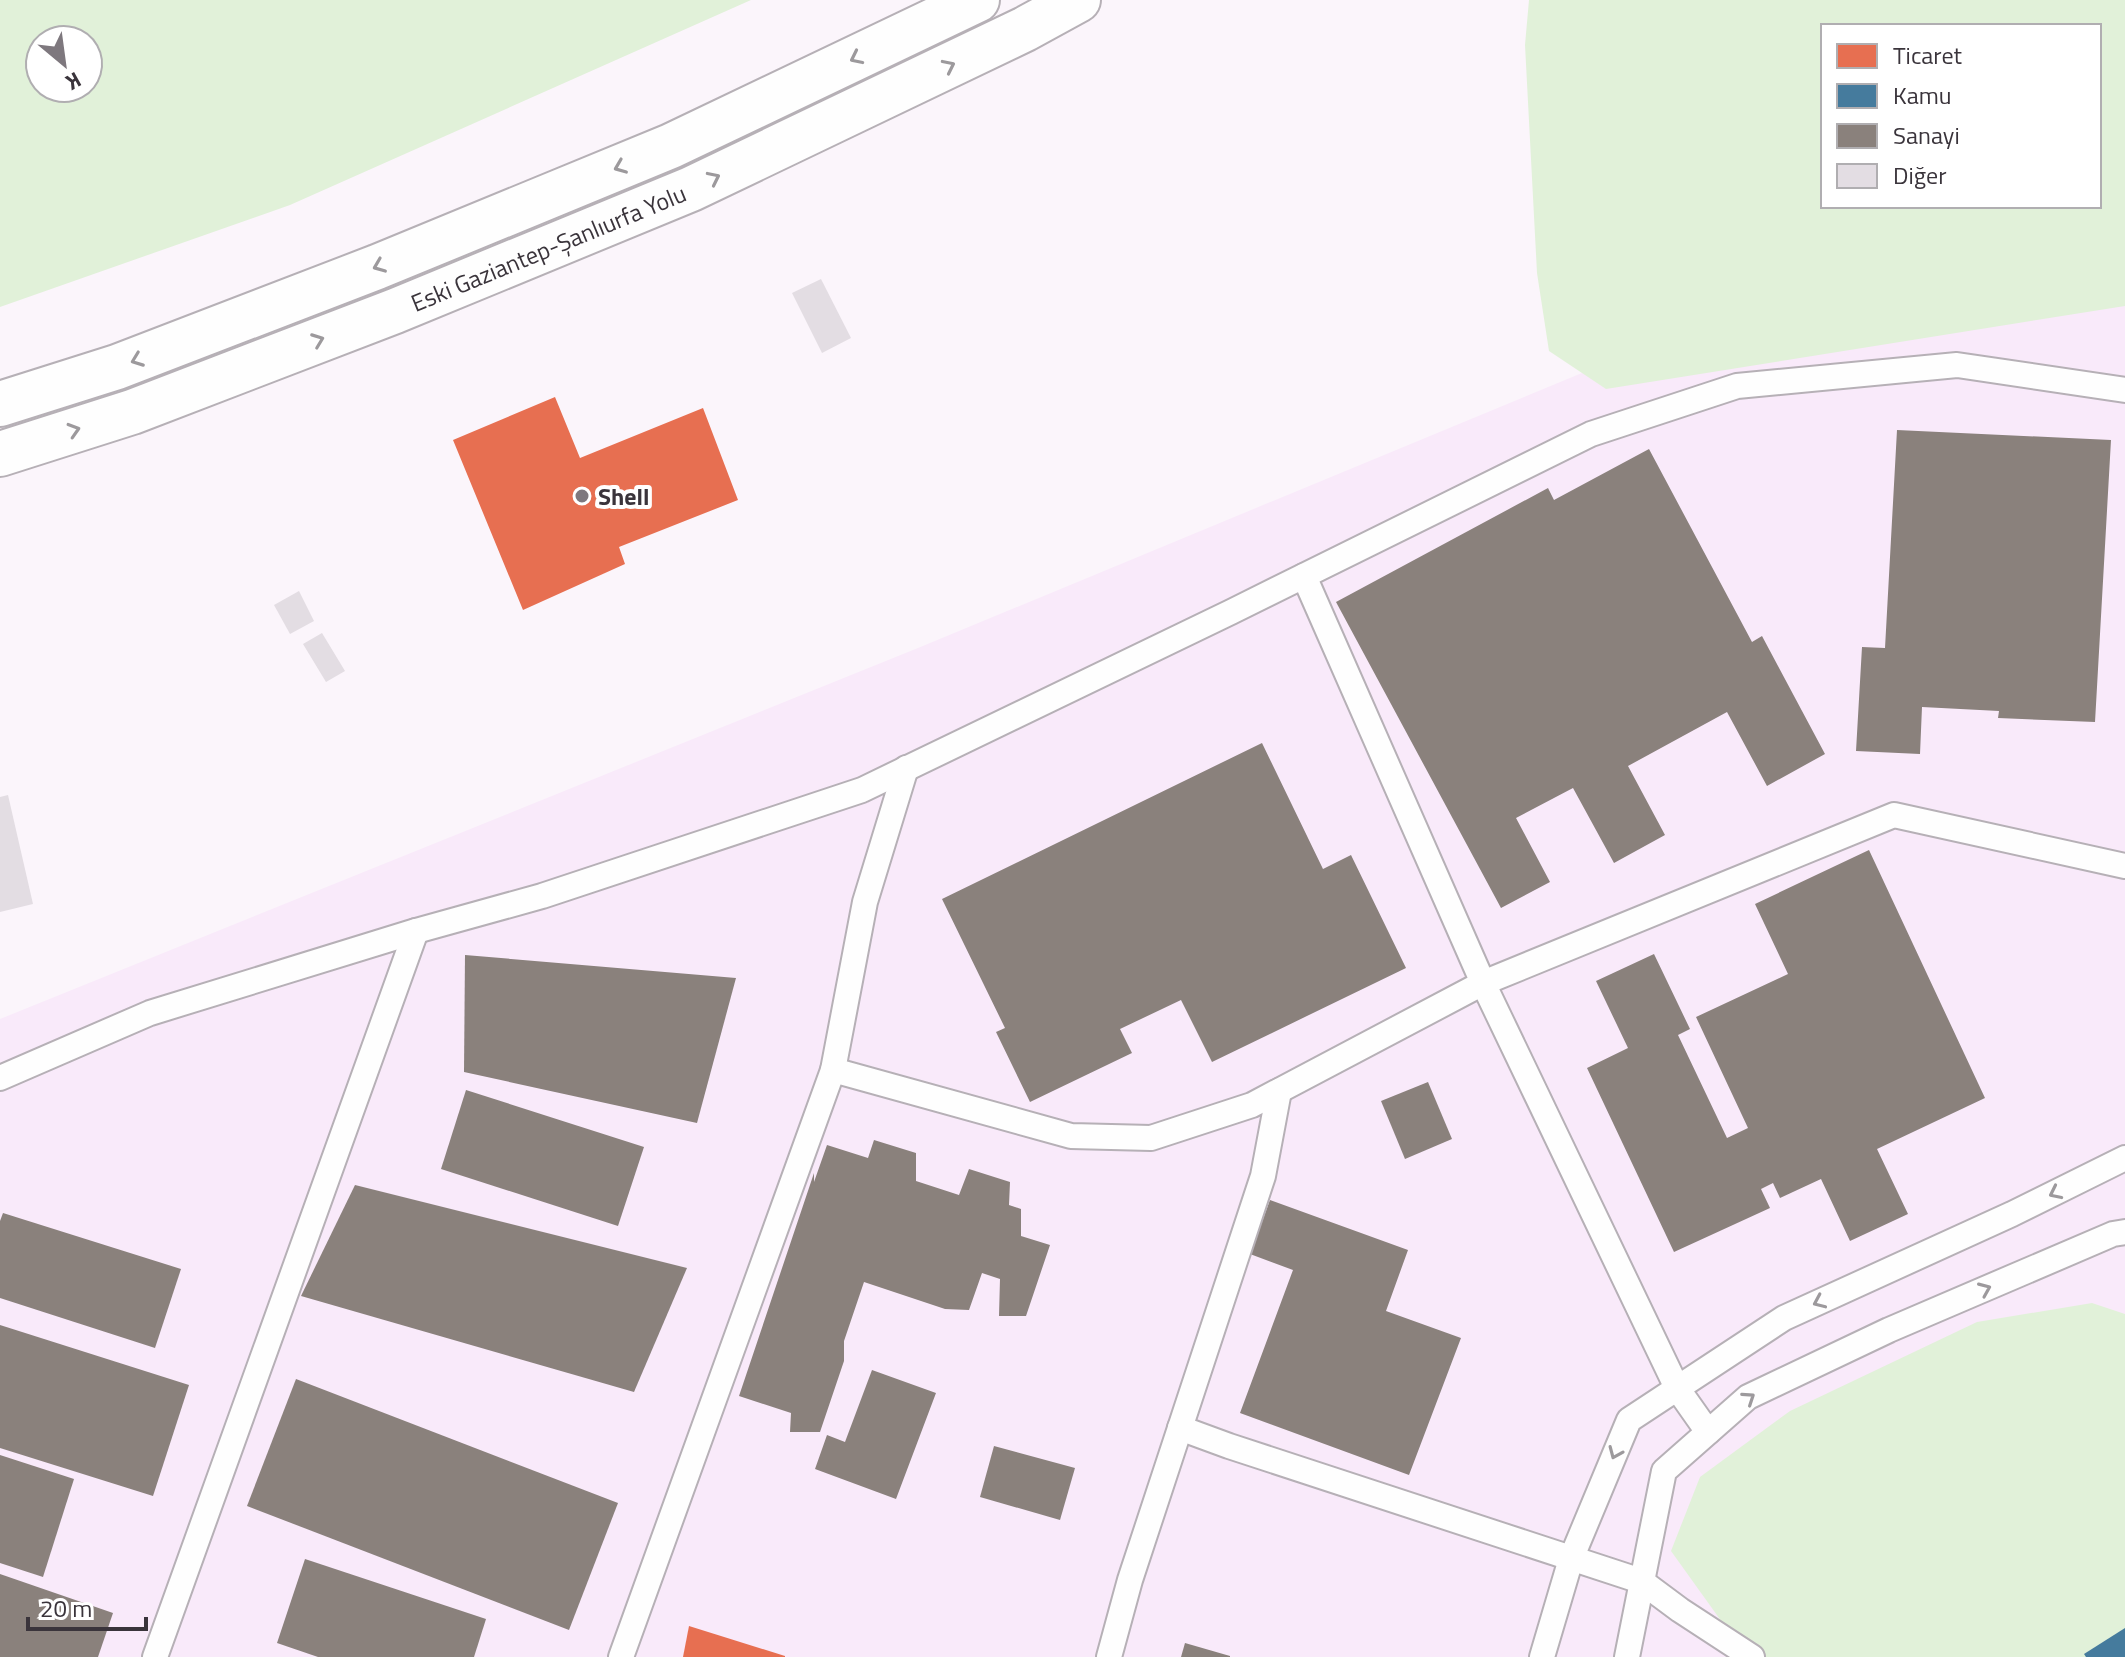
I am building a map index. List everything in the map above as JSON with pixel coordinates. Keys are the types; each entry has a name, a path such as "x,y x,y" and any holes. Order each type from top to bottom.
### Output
{"main road":[{"name":"Eski Gaziantep-Şanlıurfa Yolu","path":"0,404 131,362 377,267 671,146 977,0"},
{"name":"Eski Gaziantep-Şanlıurfa Yolu","path":"0,454 132,412 395,311 691,189 1025,29 1078,0"}],"lane":[{"path":"0,1078 150,1013 416,931 542,896 862,790 1591,434 1737,386 1957,365 2125,390"},
{"path":"1304,576 1483,983 1677,1388 1708,1432"},
{"path":"621,1657 833,1070 865,902 906,768"},
{"path":"833,1070 1071,1136 1151,1138 1252,1105 1483,983 1894,815 2125,866"},
{"path":"155,1657 416,931"},
{"path":"1109,1657 1130,1580 1263,1176 1279,1091"},
{"path":"1542,1657 1571,1559 1629,1420 1784,1318 2012,1214 2125,1158"},
{"path":"1627,1657 1664,1471 1748,1397 1889,1330 2113,1234 2125,1232"},
{"path":"1180,1428 1641,1581 1752,1657"}],"shaded area":[{"path":"2125,20 2125,1657 0,1657 0,1019 918,648 1980,208 2101,208"}],"green space":[{"path":"0,0 751,0 290,205 0,307"},
{"path":"1529,0 2125,0 2125,306 1606,389 1549,351 1537,273 1525,45"},
{"path":"2092,1303 2125,1314 2125,1657 1747,1657 1671,1551 1700,1477 1790,1411 1977,1322"}],"building: Ticaret":[{"path":"555,397 580,458 703,408 738,500 619,547 625,564 523,610 453,440"},
{"path":"689,1626 785,1656 785,1657 683,1657"}],"building: Kamu":[{"path":"2125,1628 2125,1657 2086,1657 2084,1654"}],"building: Sanayi":[{"path":"1897,430 2111,440 2095,722 1998,718 1999,711 1922,707 1920,754 1856,751 1862,647 1885,648"},
{"path":"1649,449 1752,642 1762,636 1825,754 1767,786 1727,712 1628,766 1665,835 1614,863 1573,788 1516,818 1550,882 1501,908 1336,602 1548,488 1554,500"},
{"path":"1262,743 1323,869 1351,855 1406,968 1212,1062 1181,1000 1120,1029 1132,1053 1030,1102 996,1032 1005,1028 942,899"},
{"path":"1869,850 1985,1098 1877,1149 1908,1214 1850,1241 1821,1179 1780,1198 1773,1183 1761,1189 1770,1208 1674,1252 1587,1068 1628,1048 1596,981 1654,954 1690,1029 1678,1035 1727,1138 1748,1128 1696,1017 1788,974 1755,904"},
{"path":"465,955 736,978 697,1123 464,1072"},
{"path":"1428,1082 1452,1139 1405,1159 1381,1101"},
{"path":"466,1090 644,1147 618,1226 441,1169"},
{"path":"874,1140 916,1153 916,1181 959,1195 969,1169 1010,1182 1009,1205 1021,1209 1021,1236 1050,1245 1026,1316 999,1316 1000,1279 982,1273 969,1310 945,1309 864,1282 844,1341 844,1361 820,1432 790,1432 791,1413 739,1396 814,1173 814,1182 827,1145 868,1158"},
{"path":"355,1185 687,1268 634,1392 301,1296"},
{"path":"1270,1200 1408,1250 1386,1311 1461,1338 1409,1475 1240,1413 1293,1270 1250,1254"},
{"path":"3,1213 181,1269 155,1348 0,1298 0,1221"},
{"path":"0,1325 189,1385 153,1496 0,1448"},
{"path":"872,1370 936,1393 896,1499 815,1469 827,1435 845,1442"},
{"path":"296,1379 618,1503 569,1630 247,1506"},
{"path":"994,1446 1075,1468 1060,1520 980,1497"},
{"path":"0,1455 74,1479 43,1577 0,1563"},
{"path":"305,1559 486,1619 474,1657 318,1657 277,1643"},
{"path":"0,1574 113,1613 98,1657 0,1657"},
{"path":"1185,1643 1230,1656 1230,1657 1181,1657"}],"building: Diğer":[{"path":"821,279 851,338 822,353 792,293"},
{"path":"299,591 314,621 290,634 274,605"},
{"path":"322,633 345,671 326,682 303,644"},
{"path":"8,795 33,904 0,912 0,797"}],"place":[{"name":"Shell","path":"582,496"}]}
